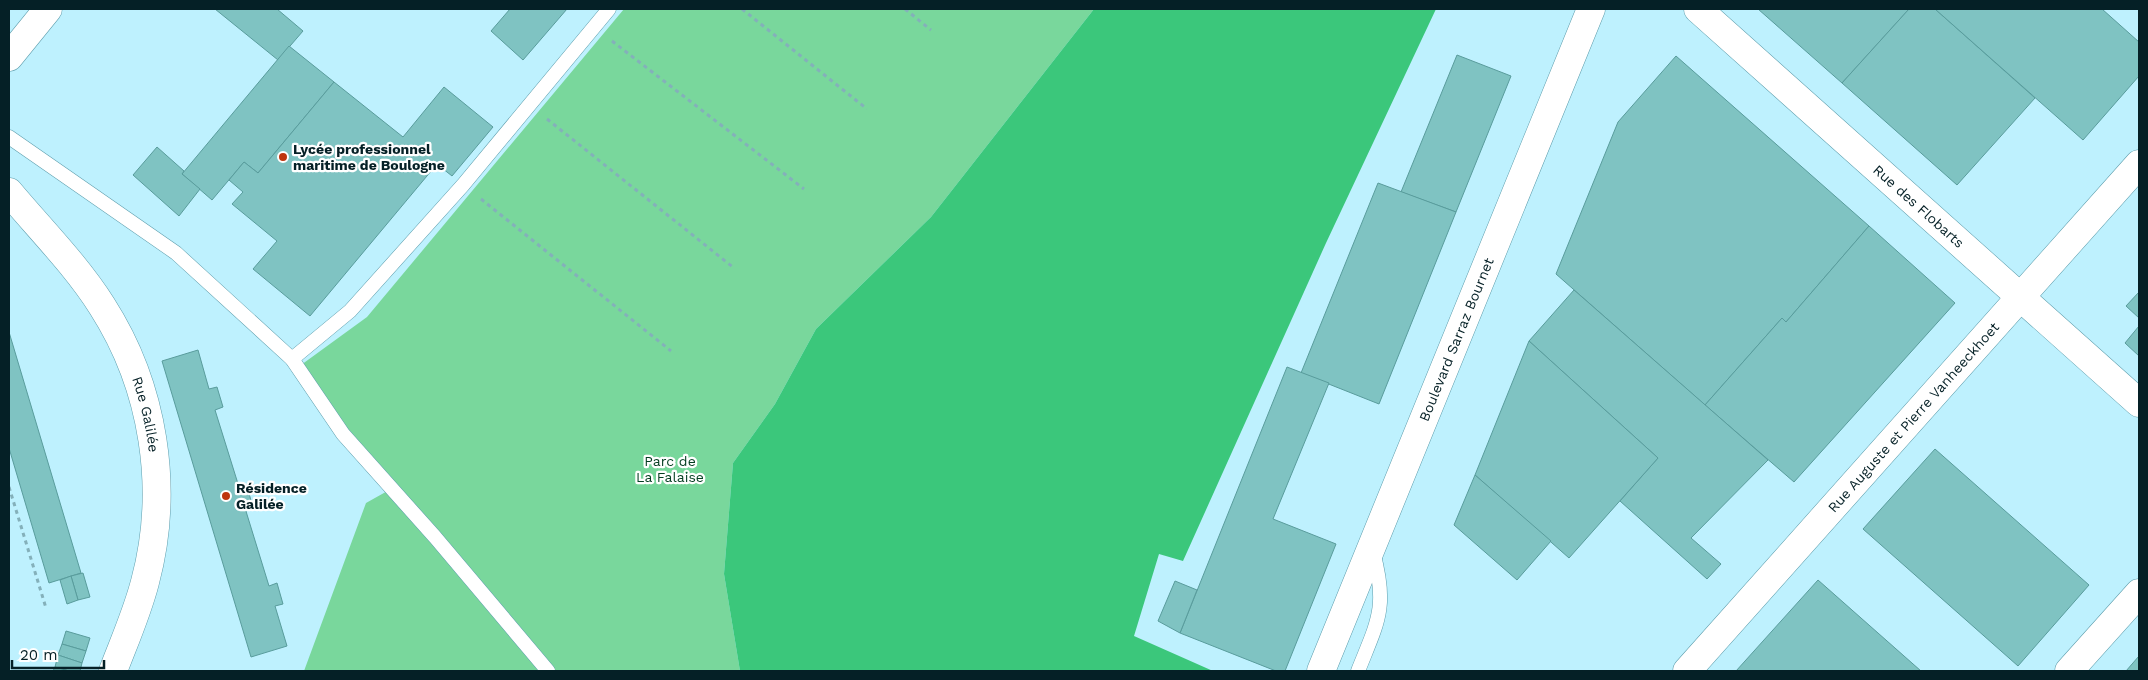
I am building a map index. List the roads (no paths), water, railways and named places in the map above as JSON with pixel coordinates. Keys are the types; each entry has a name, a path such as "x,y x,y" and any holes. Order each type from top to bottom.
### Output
{"street":[{"path":"9,57 48,9"},
{"name":"Boulevard Sarraz Bournet","path":"1321,671 1591,9"},
{"name":"Rue des Flobarts","path":"1698,9 2139,403"},
{"name":"Rue Auguste et Pierre Vanheeckhoet","path":"1687,671 2139,164"},
{"name":"Rue Galilée","path":"9,192 78,274 102,306 124,347 139,382 149,413 156,475 152,544 142,592 113,671"},
{"path":"2069,671 2139,593"}],"lane":[{"path":"292,359 350,311 463,185 609,9"},
{"path":"9,137 169,248 292,359 343,434 435,537 548,671"},
{"path":"1358,671 1378,622 1381,605 1379,575 1372,548"}],"place":[{"name":"Lycée professionnel maritime de Boulogne","path":"283,157"},
{"name":"Résidence Galilée","path":"226,496"}],"park label":[{"name":"Parc de La Falaise","path":"670,470"}]}
